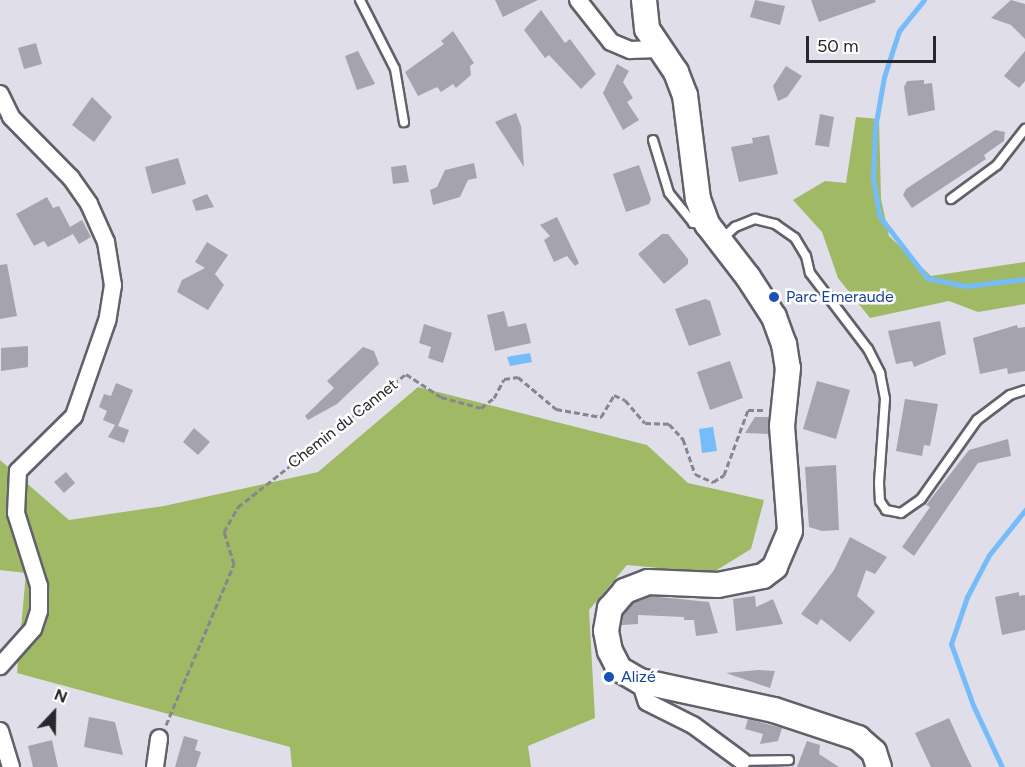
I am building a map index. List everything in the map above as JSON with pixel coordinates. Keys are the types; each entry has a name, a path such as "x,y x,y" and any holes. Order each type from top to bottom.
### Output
{"street":[{"path":"578,0 611,42 630,50 659,49"},
{"path":"644,0 647,29 676,72 686,95 698,199 713,232 748,277 777,326 788,368 783,411 790,531 786,548 775,567 763,576 742,583 648,582 625,591 610,608 606,631 619,669 640,681 774,710 858,738 874,752 879,767"},
{"path":"0,94 12,117 71,178 89,204 106,242 113,285 106,321 74,416 18,471 16,513 39,586 39,611 33,629 0,666"},
{"path":"640,681 647,702 693,725 745,764"},
{"path":"0,731 11,767"},
{"path":"154,767 159,738"}],"lane":[{"path":"360,0 395,69 404,122"},
{"path":"951,199 997,165 1025,129"},
{"path":"653,141 669,193 693,223 713,232 735,227 754,219 782,228 795,238 816,282 868,350 880,373 885,399 879,483 880,501 886,510 901,513 921,499 977,420 1010,395 1025,390"},
{"path":"745,764 789,760"}],"path":[{"name":"Chemin du Cannet","path":"159,738 186,686 234,564 225,532 238,507 406,374 441,397 481,408 494,398 504,379 518,377 556,409 601,417 614,395 625,400 645,423 669,424 683,440 695,474 713,482 724,475 748,410 783,411"}],"green space":[{"path":"856,117 879,119 881,199 889,236 931,276 1025,262 1025,304 978,312 949,301 870,318 838,278 822,232 793,200 825,181 846,183"},
{"path":"418,387 647,445 688,483 764,500 751,549 712,573 627,565 589,610 595,718 528,746 531,767 292,767 290,747 17,673 26,573 0,570 0,460 69,520 164,506 318,472"}],"water":[{"path":"530,353 532,362 510,366 507,357"},
{"path":"713,427 717,451 702,453 699,429"}],"building":[{"path":"495,0 538,0 503,17"},
{"path":"755,0 785,6 780,25 750,17"},
{"path":"811,0 875,0 876,2 819,22"},
{"path":"1011,0 1025,4 1025,39 1011,25 991,18"},
{"path":"541,10 565,43 570,39 596,74 581,89 549,55 545,58 524,30"},
{"path":"453,31 474,63 470,66 471,75 456,88 453,84 441,92 437,87 418,96 405,72 444,44 441,41"},
{"path":"36,43 42,64 24,69 18,48"},
{"path":"358,51 375,84 357,90 345,56"},
{"path":"1025,51 1025,81 1019,88 1004,76"},
{"path":"617,64 629,71 623,82 633,98 627,102 639,120 623,130 603,93"},
{"path":"786,66 802,76 787,97 778,101 773,86"},
{"path":"924,80 924,84 932,83 935,110 908,116 904,87 907,81"},
{"path":"92,97 112,117 94,142 72,125"},
{"path":"516,113 521,126 524,167 495,122"},
{"path":"820,114 834,117 829,147 815,145"},
{"path":"995,130 1005,132 1004,141 984,155 986,159 912,208 903,195 906,189"},
{"path":"769,135 778,174 739,182 731,147 753,143 752,138"},
{"path":"178,158 186,184 152,194 145,167"},
{"path":"474,163 477,178 468,180 460,197 433,205 430,190 437,187 445,170"},
{"path":"406,165 409,182 393,184 391,167"},
{"path":"639,165 651,199 649,204 626,212 613,174"},
{"path":"207,194 214,207 196,211 192,200"},
{"path":"47,197 53,208 59,206 70,227 82,220 91,237 79,244 73,234 48,247 44,241 34,246 16,214"},
{"path":"557,217 579,263 575,266 567,256 554,262 544,240 550,236 540,225"},
{"path":"662,234 668,234 688,259 688,264 664,284 638,254"},
{"path":"207,242 228,255 215,274 224,285 208,310 177,292 182,280 205,268 195,262"},
{"path":"7,264 17,316 0,319 0,265"},
{"path":"705,299 710,301 721,335 689,346 675,309"},
{"path":"504,311 508,327 526,323 531,343 495,351 487,315"},
{"path":"940,321 946,354 914,367 912,361 896,364 888,331"},
{"path":"424,324 452,333 443,363 428,358 431,347 419,343"},
{"path":"1017,325 1018,328 1025,327 1025,371 1008,374 1007,368 980,374 973,338"},
{"path":"28,346 28,367 1,371 1,348"},
{"path":"363,347 374,351 379,364 337,404 308,420 305,416 334,388 327,381"},
{"path":"730,361 743,398 710,410 697,372"},
{"path":"817,381 850,390 836,439 803,429"},
{"path":"116,383 133,390 118,426 129,430 124,443 108,437 115,425 103,420 107,411 99,407 104,394 111,396"},
{"path":"905,399 938,404 930,446 924,445 922,456 896,451"},
{"path":"755,417 768,417 768,434 745,433"},
{"path":"194,428 210,442 198,455 183,442"},
{"path":"1008,439 1011,456 978,463 914,556 902,547 930,507 926,505 969,450"},
{"path":"836,465 839,530 822,531 809,527 805,467"},
{"path":"66,472 75,483 64,493 54,482"},
{"path":"850,537 887,557 875,574 866,570 857,596 875,612 850,642 821,619 817,625 801,614 834,570"},
{"path":"1019,592 1019,596 1025,595 1025,630 1002,635 995,597"},
{"path":"650,596 709,602 718,633 696,636 694,620 684,620 684,617 638,615 638,624 622,625 623,614 633,603"},
{"path":"755,596 756,607 773,599 783,624 736,631 733,599"},
{"path":"775,671 770,688 726,673"},
{"path":"89,717 115,722 123,755 84,747"},
{"path":"949,718 972,767 931,767 915,733"},
{"path":"748,719 782,728 778,741 760,744 763,734 745,729"},
{"path":"184,736 198,740 195,750 201,752 196,767 175,767"},
{"path":"52,740 58,767 33,767 28,746"},
{"path":"807,741 820,745 819,754 839,767 797,767"}],"waterway":[{"path":"924,0 899,31 884,77 875,128 873,179 880,217 927,278 966,286 1025,279"},
{"path":"1002,767 973,705 951,644 967,597 989,555 1025,510"}],"place":[{"name":"Parc Emeraude","path":"774,297"},
{"name":"Alizé","path":"609,677"}]}
